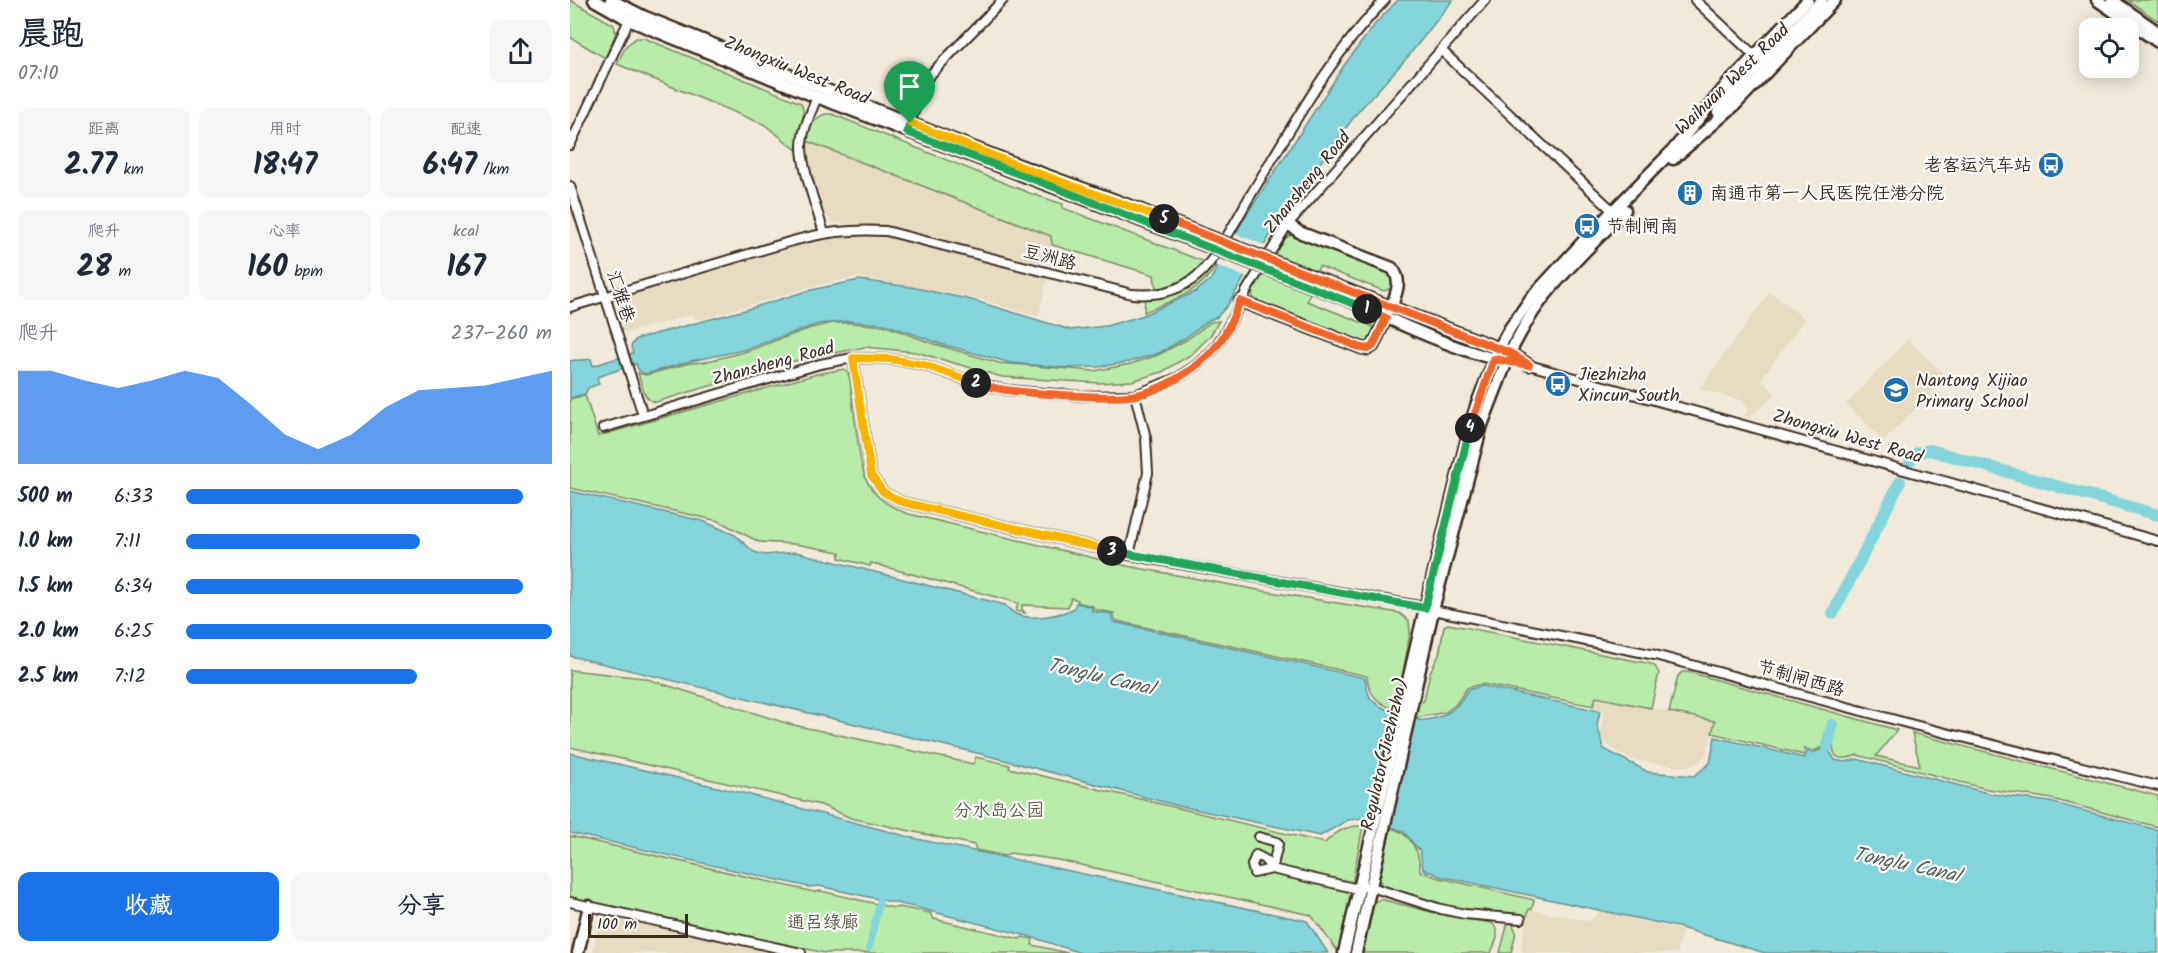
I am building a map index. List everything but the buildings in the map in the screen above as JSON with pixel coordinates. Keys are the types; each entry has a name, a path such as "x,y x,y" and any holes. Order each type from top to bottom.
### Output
{"main road":[{"name":"Zhongxiu West Road","path":"594,0 629,20 817,97 1032,171 1110,204 1508,357"},
{"name":"Zhongxiu West Road","path":"611,0 645,17 908,127"},
{"name":"Waihuan West Road","path":"1675,152 1724,88 1808,0"},
{"name":"Waihuan West Road","path":"1429,609 1482,425 1508,357 1540,302 1720,103 1731,95 1822,0"},
{"name":"Waihuan West Road","path":"1417,664 1468,434 1496,353 1531,298 1591,233 1675,152 1735,105 1835,0"},
{"path":"2097,0 2158,42"},
{"path":"2112,0 2158,32"},
{"path":"1240,301 1362,348 1368,349 1373,346 1389,313 1399,284 1397,275 1392,268 1299,232 1288,224"},
{"path":"1508,357 1529,365"},
{"name":"Regulator(Jiezhizha)","path":"1366,886 1417,664"},
{"path":"1344,953 1366,886"},
{"path":"1356,953 1366,886"},
{"path":"578,953 589,906"}],"street":[{"path":"908,127 927,78 1003,0"},
{"name":"豆洲路","path":"570,307 824,233 852,229 886,231 1132,294 1152,294 1173,290 1187,284 1208,264 1341,52 1363,22 1385,0"},
{"name":"Zhansheng Road","path":"603,428 820,364 853,358 890,359 924,365 981,385 1007,390 1082,396 1136,395 1179,377 1214,349 1226,332 1240,301 1288,224 1485,0"},
{"path":"1695,0 1755,56"},
{"path":"570,145 629,20"},
{"path":"1441,50 1614,212"},
{"path":"817,97 803,134 802,147 824,233"},
{"name":"汇雅巷","path":"570,186 643,416"},
{"name":"节制闸西路","path":"853,358 871,475 883,492 902,502 1129,555 1429,609 1655,655 1914,725 2158,786"},
{"name":"Zhongxiu West Road","path":"1529,365 2158,541"},
{"path":"1129,555 1148,473 1146,438 1136,395"},
{"path":"1259,837 1277,842 1272,869 1354,888 1366,886 1465,914 1521,919"},
{"path":"570,902 801,953"}],"shaded area":[{"path":"807,141 932,187 1052,236 1050,252 1044,250 1039,266 897,228 833,223 824,212 808,160"},
{"path":"850,236 895,238 1048,276 1038,317 979,299 858,277 818,285 699,320 691,315 625,333 618,307 629,295 811,242"},
{"path":"1770,292 1805,319 1761,379 1775,393 1766,404 1752,414 1751,419 1744,416 1748,408 1744,401 1699,389"},
{"name":"Nantong Xijiao Primary School","path":"1908,339 1947,377 1884,441 1846,404"},
{"path":"1596,697 1715,721 1706,755 1698,763 1680,767 1634,760 1617,752 1604,742 1600,732 1604,710 1593,706"},
{"path":"1529,909 1589,921 1597,915 1598,910 1682,930 1677,953 1523,953 1521,945"},
{"path":"612,915 782,953 593,953 598,925 603,918"}],"green space":[{"path":"570,0 614,25 616,33 605,58 570,37"},
{"path":"2128,0 2158,0 2158,21"},
{"path":"636,38 644,38 801,103 803,120 798,151 765,125 617,64 626,46"},
{"path":"825,114 832,114 1032,194 1063,204 1063,208 1205,262 1201,268 1183,281 1156,289 1154,275 1052,245 1051,236 807,141 815,121"},
{"path":"1291,235 1388,272 1394,279 1392,288 1384,291 1319,266 1307,301 1372,325 1375,330 1369,343 1365,344 1255,301 1252,295 1253,285 1283,239"},
{"path":"1213,265 1216,266 1209,276 1193,290 1144,312 1145,298 1175,294 1184,290 1200,280"},
{"path":"1219,321 1210,336 1192,354 1162,372 1132,381 1099,383 1002,377 916,352 865,347 794,361 656,402 648,399 638,373 646,375 744,352 811,328 832,323 886,326 931,343 999,363 1094,371 1131,364 1158,355 1186,340 1211,322"},
{"path":"844,369 850,380 864,474 869,485 883,501 909,514 1127,566 1399,613 1409,621 1410,632 1397,710 1380,702 1372,694 1367,676 1117,621 1114,619 1114,613 1093,609 1093,606 1071,598 1068,607 1022,605 1025,613 1016,611 1018,603 871,563 870,566 839,558 840,552 795,544 759,542 719,521 570,488 570,399 585,395 598,436 817,374"},
{"path":"1448,624 1651,664 1659,673 1651,708 1596,697 1593,706 1482,684 1467,688 1456,704 1446,712 1415,718 1417,703 1424,701 1430,672 1439,655 1444,626"},
{"name":"分水岛公园","path":"570,670 644,678 789,724 973,764 976,757 1010,765 1009,768 1325,843 1342,830 1363,826 1339,953 1311,915 1058,860 1010,853 1005,856 976,850 974,845 851,818 821,805 570,747"},
{"path":"1682,672 1897,730 1876,756 1920,766 1912,733 2158,796 2158,827 2052,799 1987,789 1857,755 1840,758 1834,751 1835,723 1831,722 1822,747 1814,751 1805,749 1804,755 1712,733 1715,721 1669,712 1678,676"},
{"path":"1391,828 1404,834 1413,844 1420,871 1436,877 1534,900 1532,909 1529,909 1527,916 1472,911 1419,899 1384,886 1379,876"},
{"name":"通吕绿廊","path":"570,836 814,892 821,891 894,908 930,913 934,919 1020,939 1022,937 1033,939 1032,945 1068,953 825,953 570,897"},
{"path":"1380,899 1447,916 1492,923 1497,928 1497,938 1491,953 1362,953 1373,904"},
{"path":"1508,922 1512,923 1516,932 1511,953 1500,953"}],"water":[{"path":"1398,0 1453,0 1406,59 1357,113 1320,163 1285,211 1227,306 1217,317 1159,353 1129,362 1098,367 1068,368 1011,363 941,344 885,324 848,321 818,324 743,350 691,361 646,374 639,371 636,364 597,377 599,384 588,388 585,394 570,398 570,361 591,359 593,366 633,353 631,346 636,339 807,291 859,280 911,287 972,300 1071,330 1106,326 1141,316 1195,292 1211,279 1242,222 1345,64 1376,23"},
{"name":"Tonglu Canal","path":"570,491 703,521 735,535 754,552 765,555 796,552 1005,605 1022,616 1054,615 1069,611 1076,603 1092,607 1092,611 1112,614 1114,622 1365,678 1372,700 1394,713 1414,719 1429,719 1446,714 1456,706 1468,690 1482,686 1600,711 1597,725 1604,749 1648,772 1694,776 1710,763 1715,737 1805,758 1807,751 1812,753 1827,747 1835,760 1845,762 1857,759 1992,794 2050,802 2158,830 2158,953 1765,953 1678,927 1440,876 1423,869 1420,851 1403,831 1364,818 1348,820 1320,836 1175,805 981,754 570,656"},
{"path":"570,753 743,793 917,839 1307,921 1328,953 1081,953 1028,936 914,907 819,886 809,887 570,833"}],"pier":[{"path":"1233,233 1267,246 1248,278 1215,265"}],"waterway":[{"path":"1910,460 1917,453 1930,450 2158,515"},
{"path":"1833,613 1900,482"},
{"path":"1827,747 1832,725"},
{"path":"869,948 880,900"}],"place":[{"name":"老客运汽车站","path":"2051,165"},
{"name":"南通市第一人民医院任港分院","path":"1690,193"},
{"name":"节制闸南","path":"1587,226"},
{"name":"Jiezhizha Xincun South","path":"1558,384"},
{"name":"Nantong Xijiao Primary School","path":"1896,390"}],"route":[{"path":"910,123 1498,348 1529,365 1494,359 1468,434 1425,608 1129,555 902,502 883,492 871,475 853,358 890,359 924,365 981,385 1007,390 1082,396 1136,395 1179,377 1198,364 1214,349 1226,332 1240,301 1368,349 1373,346 1386,318 1348,300 907,132 910,123"}]}
